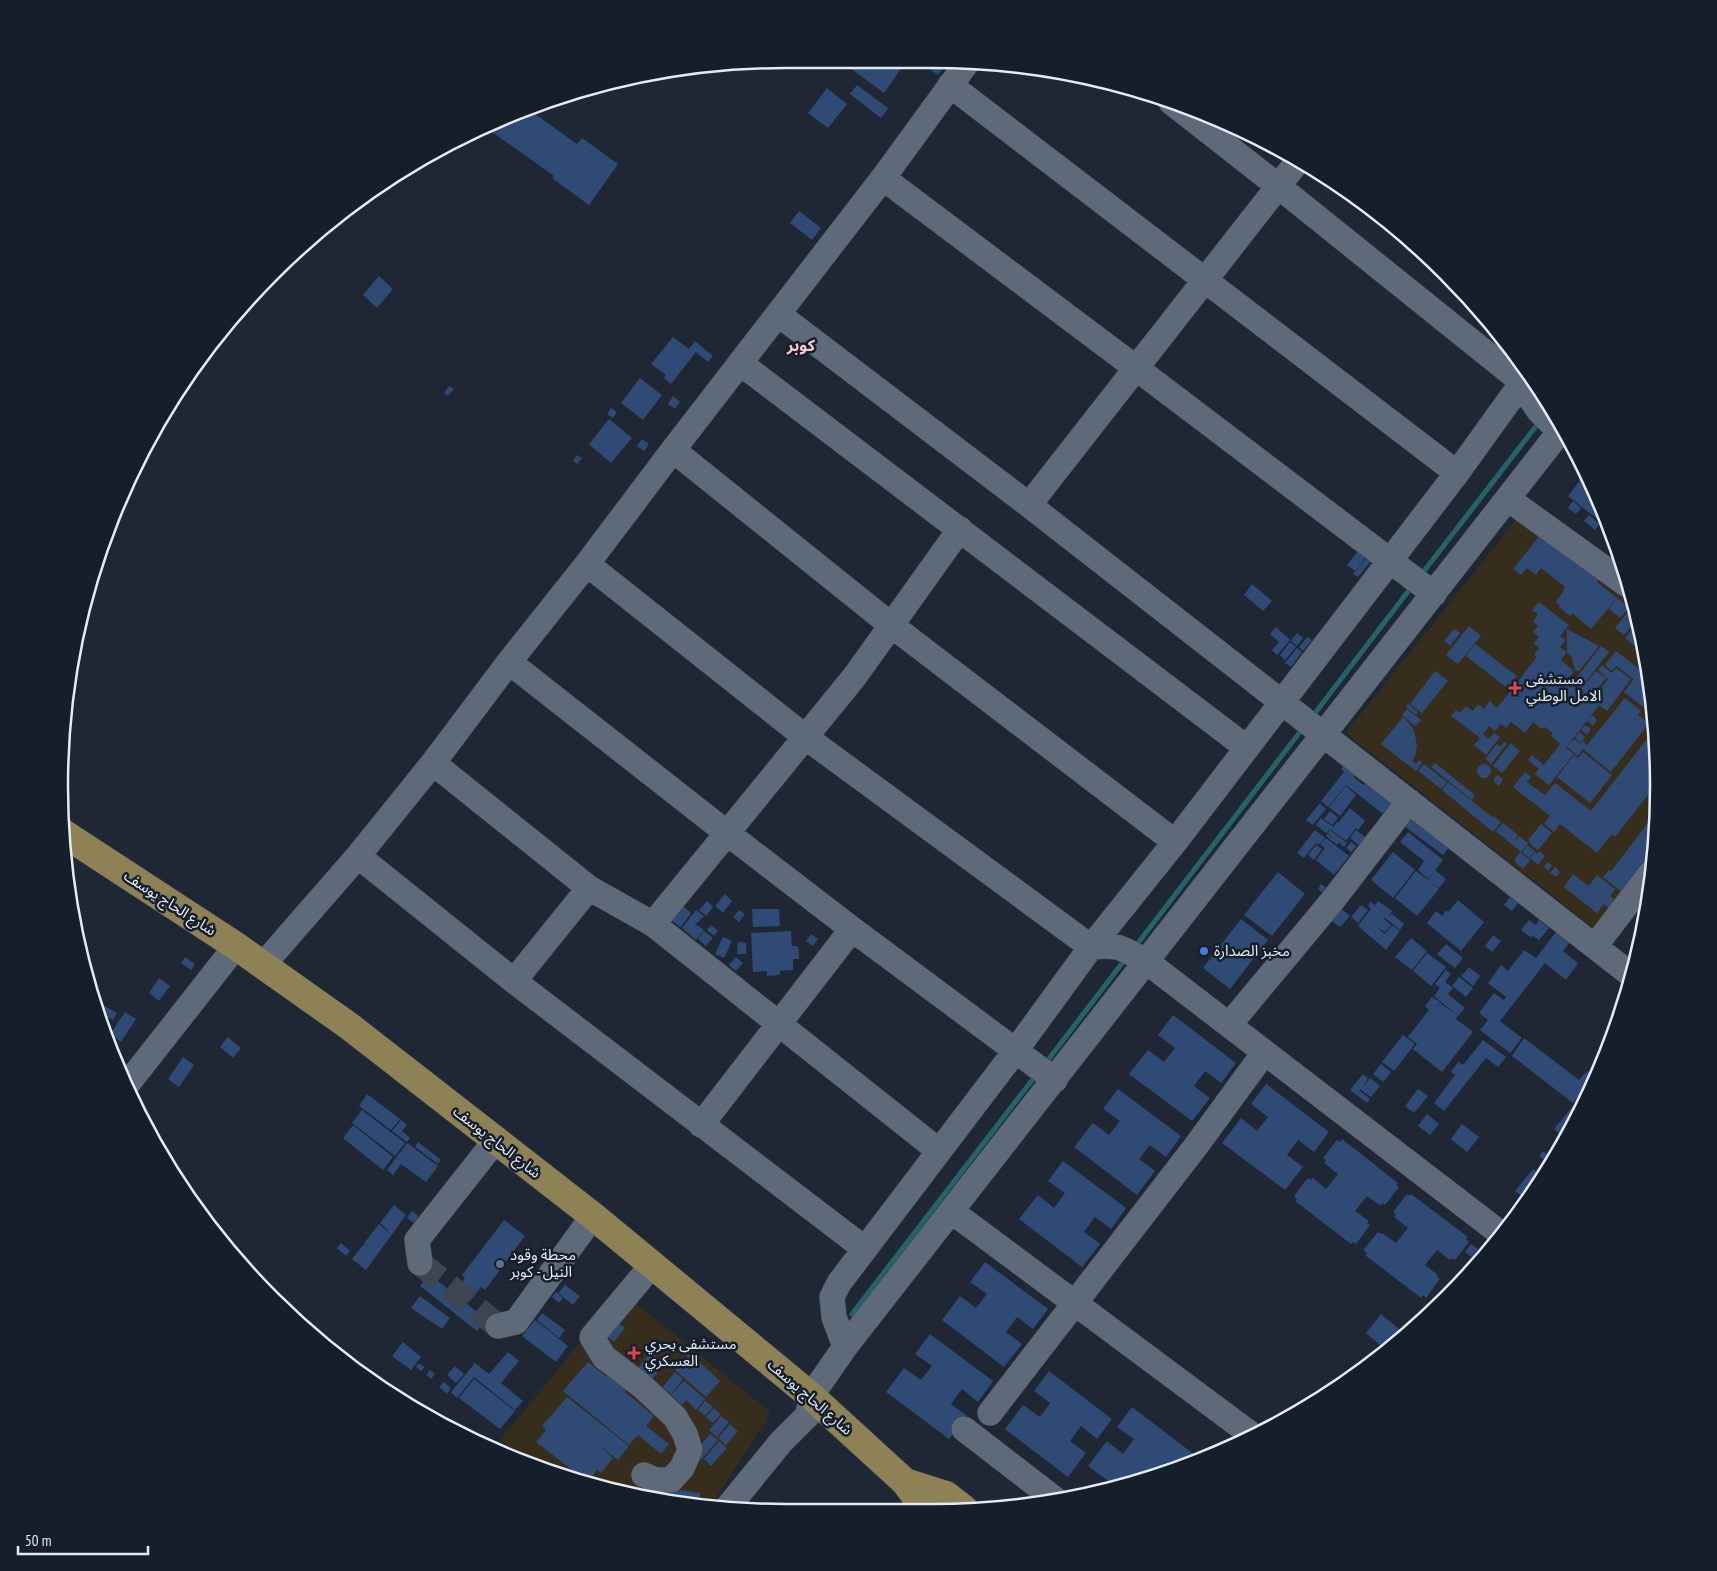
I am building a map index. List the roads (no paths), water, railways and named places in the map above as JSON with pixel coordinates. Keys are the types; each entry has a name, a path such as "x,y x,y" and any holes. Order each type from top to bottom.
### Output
{"main road":[{"name":"شارع الحاج يوسف","path":"69,837 236,946 349,1026 593,1216 811,1396 905,1482 921,1504"},
{"name":"شارع الحاج يوسف","path":"905,1482 946,1494 957,1503"}],"street":[{"path":"263,965 358,856 433,763 883,178 962,69"},
{"path":"950,84 1456,473"},
{"path":"1188,116 1515,369"},
{"path":"1030,505 1294,166"},
{"path":"883,178 1423,585"},
{"path":"778,314 1030,505 1625,970"},
{"path":"740,363 1246,748"},
{"path":"733,1501 781,1442 808,1415 811,1396 845,1347 951,1211 1039,1066 1091,947 1175,842 1282,702 1456,473 1523,380"},
{"path":"1527,385 1528,395 1546,416"},
{"path":"845,1347 834,1317 832,1297 839,1283 939,1151 1039,1066 1136,956 1324,735 1423,585 1508,499 1552,426"},
{"path":"673,450 891,625 1175,842"},
{"path":"1508,499 1618,578"},
{"path":"652,924 855,676 960,530"},
{"path":"587,564 804,736 1091,947 1112,945 1136,956 1496,1230"},
{"path":"509,662 852,929 1039,1066"},
{"path":"433,763 589,888 652,924 939,1151"},
{"path":"1229,1025 1333,900 1409,801"},
{"path":"358,856 514,981 865,1249"},
{"path":"1595,946 1642,884"},
{"path":"514,981 589,888"},
{"path":"701,1125 852,929"},
{"path":"131,1080 236,946"},
{"path":"990,1413 1196,1146 1264,1053"},
{"path":"420,1263 417,1240 495,1141"},
{"path":"951,1211 1247,1430"},
{"path":"498,1326 516,1322 593,1216"},
{"path":"644,1474 656,1480 671,1480 682,1468 690,1450 685,1434 675,1417 648,1392 604,1357 592,1337 652,1265"},
{"path":"964,1429 1048,1494"}],"waterway":[{"path":"1421,575 1540,421"},
{"path":"1312,717 1413,585"},
{"path":"1135,947 1303,728"},
{"path":"1045,1064 1126,958"},
{"path":"852,1314 1036,1075"}],"tunnel":[{"path":"420,1263 498,1326"}],"place":[{"name":"مستشفى الامل الوطني","path":"1515,688"},
{"name":"مخبز الصدارة","path":"1204,951"},
{"name":"محطة وقود النيل - كوبر","path":"500,1264"},
{"name":"مستشفى بحري العسكري","path":"634,1353"}],"district":[{"name":"كوبر","path":"801,345"}]}
